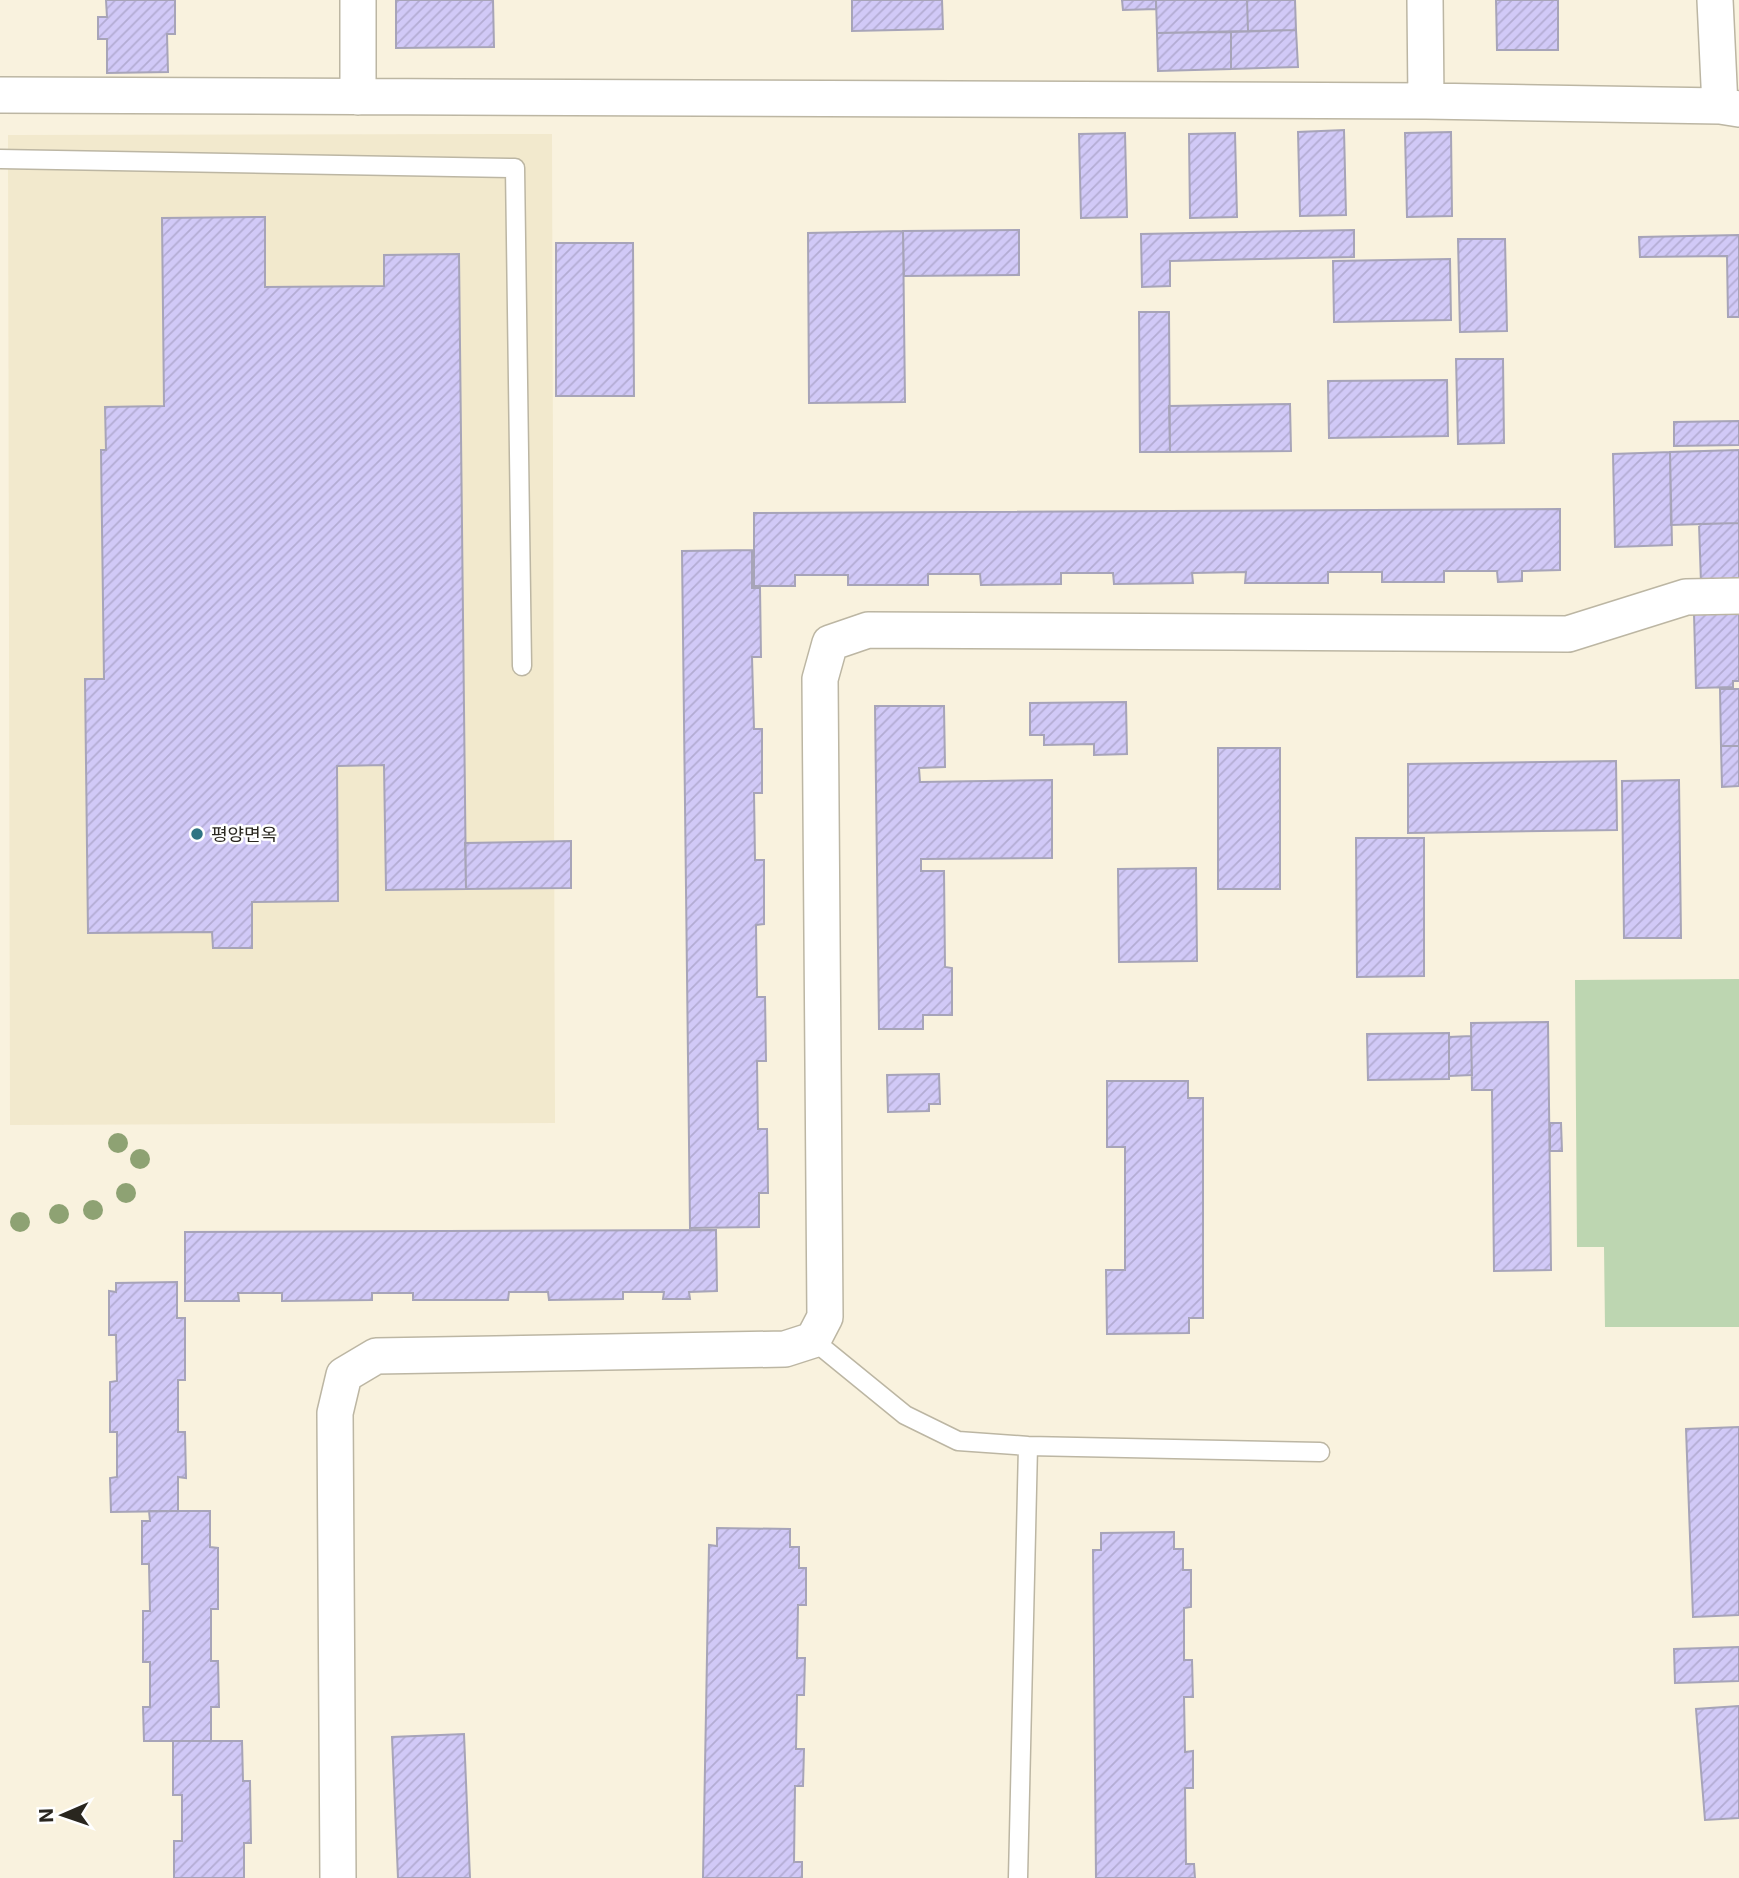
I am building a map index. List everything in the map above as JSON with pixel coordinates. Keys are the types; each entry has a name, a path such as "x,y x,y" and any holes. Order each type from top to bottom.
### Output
{"street":[{"path":"358,0 358,97"},
{"path":"1426,0 1426,101"},
{"path":"0,95 1426,101 1730,108 1715,0"},
{"path":"338,1878 335,1413 344,1375 376,1356 785,1349 813,1340 825,1317 820,679 830,643 868,630 1568,634 1686,597 1739,597"}],"lane":[{"path":"0,159 515,168 522,666"},
{"path":"813,1340 905,1415 958,1441 1028,1446 1320,1452"},
{"path":"1018,1878 1028,1446"}],"shaded area":[{"path":"552,134 555,1123 10,1125 8,135"}],"green space":[{"path":"1739,979 1739,1327 1605,1327 1604,1247 1577,1247 1575,980"}],"building":[{"path":"106,0 175,0 175,34 167,34 168,72 107,73 107,39 98,39 98,17 107,17"},
{"path":"396,0 493,0 494,47 396,48"},
{"path":"852,0 942,0 943,29 852,31"},
{"path":"1122,0 1156,0 1156,9 1123,10"},
{"path":"1156,0 1247,0 1248,31 1157,33"},
{"path":"1247,0 1295,0 1296,30 1248,31"},
{"path":"1496,0 1558,0 1558,50 1497,50"},
{"path":"1296,30 1298,67 1231,69 1231,32"},
{"path":"1231,32 1231,69 1158,71 1157,33"},
{"path":"1344,130 1346,215 1300,216 1298,132"},
{"path":"1451,132 1452,216 1407,217 1405,133"},
{"path":"1125,133 1127,217 1081,218 1079,134"},
{"path":"1235,133 1237,217 1190,218 1189,134"},
{"path":"265,217 265,287 384,286 384,255 459,254 466,889 386,890 384,765 337,766 338,901 252,902 252,948 213,948 212,932 88,933 85,679 104,679 101,450 106,450 105,407 164,406 162,218"},
{"path":"1019,230 1019,275 904,276 903,231"},
{"path":"1354,230 1354,257 1170,261 1170,286 1142,287 1141,234"},
{"path":"903,231 905,402 809,403 808,233"},
{"path":"1739,235 1739,317 1728,317 1727,256 1640,257 1639,237"},
{"path":"1458,239 1505,239 1507,331 1460,332"},
{"path":"556,243 633,243 634,396 556,396"},
{"path":"1450,259 1451,320 1334,322 1333,261"},
{"path":"1139,312 1169,312 1170,452 1140,452"},
{"path":"1456,359 1503,359 1504,443 1458,444"},
{"path":"1447,380 1448,436 1329,438 1328,381"},
{"path":"1290,404 1291,451 1170,452 1169,406"},
{"path":"1739,421 1739,445 1674,446 1674,422"},
{"path":"1739,450 1739,523 1671,525 1670,452"},
{"path":"1670,452 1672,545 1615,547 1613,454"},
{"path":"1560,509 1560,570 1522,571 1522,581 1498,582 1497,571 1444,571 1444,582 1382,582 1382,572 1328,572 1328,583 1245,583 1246,572 1192,573 1193,583 1114,584 1113,573 1061,573 1061,584 981,585 980,574 928,574 928,585 848,585 848,575 795,575 795,586 754,586 754,513"},
{"path":"1739,523 1739,582 1701,583 1699,524"},
{"path":"752,550 752,588 760,588 761,657 752,657 754,729 762,729 762,793 754,793 755,860 764,860 764,924 756,925 757,997 765,997 766,1061 757,1061 758,1129 767,1129 768,1193 759,1193 759,1227 690,1228 682,551"},
{"path":"1739,613 1739,681 1733,681 1733,687 1696,688 1694,614"},
{"path":"1720,689 1739,689 1739,746 1721,746"},
{"path":"1126,702 1127,754 1094,755 1094,744 1044,745 1044,735 1030,735 1030,703"},
{"path":"875,706 944,706 945,767 919,768 920,782 1052,780 1052,858 921,859 921,871 944,871 945,967 952,968 952,1015 923,1015 923,1029 879,1029"},
{"path":"1721,746 1739,746 1739,786 1722,787"},
{"path":"1218,748 1280,748 1280,889 1218,889"},
{"path":"1616,761 1617,830 1408,833 1408,764"},
{"path":"1679,780 1681,938 1624,938 1622,781"},
{"path":"1356,838 1424,838 1424,976 1357,977"},
{"path":"571,841 571,888 466,889 465,843"},
{"path":"1196,868 1197,961 1119,962 1118,869"},
{"path":"1548,1022 1551,1270 1494,1271 1492,1090 1472,1090 1471,1023"},
{"path":"1449,1033 1449,1079 1368,1080 1367,1034"},
{"path":"1471,1036 1472,1075 1449,1076 1449,1037"},
{"path":"939,1074 940,1104 929,1104 929,1111 888,1112 887,1075"},
{"path":"1107,1081 1188,1081 1188,1098 1203,1098 1203,1318 1189,1318 1189,1333 1107,1334 1106,1270 1125,1270 1125,1147 1107,1147"},
{"path":"1550,1123 1561,1123 1562,1151 1550,1151"},
{"path":"716,1230 717,1291 689,1292 690,1299 663,1299 664,1292 623,1292 623,1299 549,1300 548,1292 509,1292 508,1300 413,1300 413,1293 372,1293 372,1300 282,1301 282,1293 238,1293 239,1301 185,1301 185,1232"},
{"path":"177,1282 177,1318 185,1318 185,1380 178,1380 178,1432 185,1432 186,1478 178,1477 178,1511 111,1512 110,1478 117,1477 117,1432 110,1432 110,1382 117,1381 116,1335 109,1335 109,1291 116,1292 116,1283"},
{"path":"1739,1427 1739,1615 1693,1617 1686,1429"},
{"path":"149,1511 210,1511 210,1547 218,1548 218,1609 211,1609 211,1661 218,1661 219,1707 211,1707 211,1741 144,1741 143,1707 150,1707 150,1662 143,1662 143,1611 150,1611 149,1564 142,1564 142,1521 150,1521"},
{"path":"717,1528 790,1529 790,1547 799,1547 799,1568 806,1568 806,1605 798,1605 797,1658 805,1658 804,1695 797,1695 796,1749 804,1749 803,1786 795,1786 794,1862 802,1862 802,1878 703,1878 709,1545 717,1546"},
{"path":"1174,1532 1174,1549 1183,1549 1183,1570 1191,1570 1191,1607 1184,1608 1184,1660 1192,1660 1193,1697 1184,1697 1185,1752 1193,1751 1193,1788 1185,1788 1186,1864 1194,1864 1195,1878 1096,1878 1093,1550 1101,1550 1101,1533"},
{"path":"1739,1647 1739,1681 1675,1683 1674,1649"},
{"path":"1739,1706 1739,1818 1705,1820 1696,1709"},
{"path":"464,1734 470,1878 398,1878 392,1737"},
{"path":"173,1741 242,1741 243,1781 250,1781 251,1843 244,1843 244,1878 174,1878 174,1841 182,1841 182,1795 173,1795"}],"place":[{"name":"평양면옥","path":"197,834"}]}
